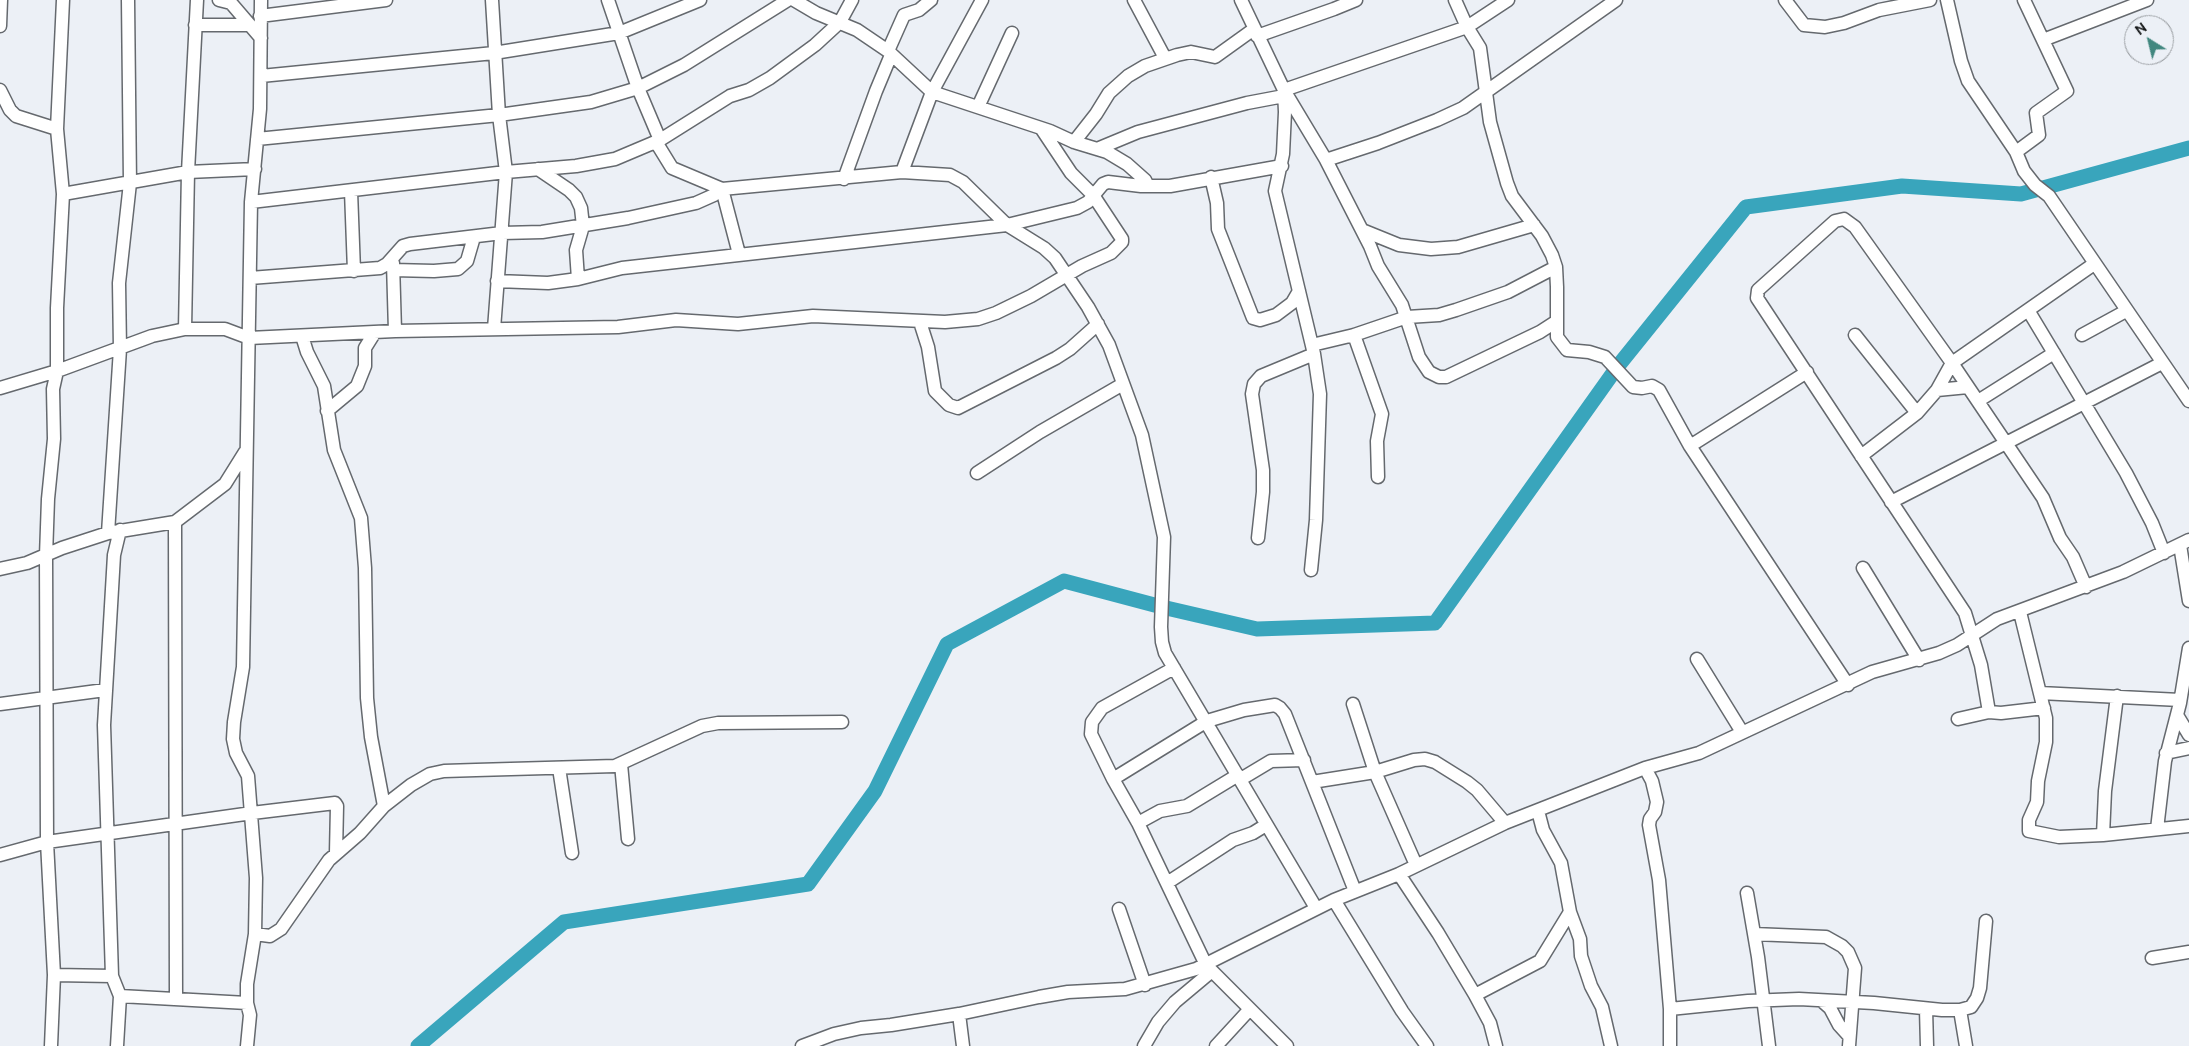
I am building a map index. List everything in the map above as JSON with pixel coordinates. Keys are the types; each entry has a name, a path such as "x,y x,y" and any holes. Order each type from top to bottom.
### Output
{"street":[{"path":"0,26 1,0"},
{"path":"51,1046 54,975 47,842 46,556 48,498 54,439 53,389 57,371 57,308 63,194 57,129 63,0"},
{"path":"117,1046 120,996 112,976 104,725 114,555 120,349 119,283 130,183 128,0"},
{"path":"185,329 188,172 196,0"},
{"path":"219,0 231,2 260,38"},
{"path":"247,1046 250,1015 247,1003 248,969 255,934 256,878 248,776 236,753 233,739 243,667 248,338 252,202 261,76 261,0"},
{"path":"260,16 386,0"},
{"path":"492,0 499,115 506,172 494,329"},
{"path":"608,0 658,141 672,168 722,189 902,172 950,175 972,189 1007,225 1044,248 1055,258 1067,274 1109,345 1142,435 1164,537 1162,642 1165,653 1316,908"},
{"path":"261,76 494,52 619,33 700,0"},
{"path":"257,138 499,115 591,102 638,88 684,65 788,0"},
{"path":"794,0 816,13 857,30 890,53 932,92 978,106 1041,128 1074,142 1107,152 1127,164 1145,180 1148,186"},
{"path":"252,202 506,172 576,166 615,159 658,141 724,99 749,90 770,78 815,45 840,22 852,0"},
{"path":"844,178 901,18 907,12 919,10 931,0"},
{"path":"902,172 932,92 982,0"},
{"path":"1134,0 1165,58"},
{"path":"1241,0 1284,93 1326,160 1378,266 1396,295 1407,317 1419,357 1429,372 1439,377 1446,377 1540,332 1557,321"},
{"path":"1074,142 1116,86 1145,66 1165,58 1191,52 1215,57 1255,33 1356,0"},
{"path":"1455,0 1467,27 1480,48 1493,136 1504,166 1507,183 1512,196 1549,248 1556,267 1557,337"},
{"path":"1097,149 1138,132 1284,93 1467,27 1508,0"},
{"path":"1326,160 1378,143 1463,108 1613,0"},
{"path":"1785,0 1804,25 1825,27 1844,24 1879,10 1930,0"},
{"path":"1947,0 1961,61 1968,81 2016,152 2024,172 2035,185 2049,196 2189,401"},
{"path":"2016,152 2039,135 2036,113 2067,91 2024,0"},
{"path":"2044,40 2147,0"},
{"path":"195,25 249,26"},
{"path":"978,106 1012,33"},
{"path":"0,90 10,110 16,116 57,129"},
{"path":"1284,93 1285,130 1282,166 1276,179 1274,191 1313,349 1320,394 1320,451 1311,570"},
{"path":"0,388 57,371 152,336 185,329 225,329 248,338 395,331 618,327 676,320 738,324 813,316 920,322 961,322 978,319 996,313 1031,296 1067,274 1111,253 1122,242 1122,238 1093,195 1071,172 1041,128"},
{"path":"497,281 548,283 578,279 622,268 1007,225 1077,208 1088,202 1103,184 1108,182 1170,186 1282,166"},
{"path":"63,194 188,172 254,169"},
{"path":"538,169 576,197 582,208 583,226 576,250 578,279"},
{"path":"1211,178 1217,203 1218,229 1253,318 1260,320 1276,315 1292,303 1299,291"},
{"path":"395,331 393,264 403,246 502,233 542,232 583,226 696,203 722,189"},
{"path":"722,189 739,254"},
{"path":"351,191 354,271"},
{"path":"1989,712 1982,665 1965,613 1761,305 1756,294 1766,282 1828,227 1840,219 1848,221 1855,227 1952,363 2043,498 2060,538 2073,557 2086,586"},
{"path":"1362,230 1399,245 1431,249 1458,247 1534,225"},
{"path":"250,278 354,271 380,268 387,264 458,269 467,261 474,237"},
{"path":"1861,456 1917,414 1937,390 1952,363 2094,264"},
{"path":"1258,538 1263,492 1263,470 1252,394 1254,384 1261,376 1313,349 1407,317 1439,315 1486,300 1508,292 1556,267"},
{"path":"2028,310 2130,482 2152,523 2164,553"},
{"path":"2082,335 2126,311"},
{"path":"920,322 928,347 935,391 950,405 958,408 1056,358 1098,324"},
{"path":"327,411 357,386 365,366 365,348 375,332"},
{"path":"1540,332 1557,337 1567,350 1589,352 1605,357 1633,387 1656,387 1690,446 1848,684"},
{"path":"355,333 365,348"},
{"path":"1354,335 1382,414 1378,442 1378,477"},
{"path":"1855,335 1917,414"},
{"path":"302,336 307,352 324,386 334,450 361,518 365,568 367,698 371,737 384,806"},
{"path":"1978,402 2054,353"},
{"path":"1891,502 2162,363"},
{"path":"1690,446 1806,372"},
{"path":"977,473 1040,432 1123,384"},
{"path":"1937,390 1968,387"},
{"path":"0,569 26,563 74,544 114,532 174,522 225,484 246,450"},
{"path":"174,522 176,999"},
{"path":"802,1046 834,1034 861,1028 891,1026 1068,992 1125,990 1209,968 1316,908 1399,874 1505,822 1538,811 1645,768 1692,756 1872,672 1919,660 1957,644 1997,619 2086,586 2184,543 2189,601"},
{"path":"1863,568 1919,660"},
{"path":"2020,612 2046,718 2046,742 2038,781 2037,802 2029,820 2029,831 2059,837 2103,835 2189,826"},
{"path":"2157,829 2166,753 2177,715 2189,648"},
{"path":"1697,659 1742,732"},
{"path":"1174,668 1102,708 1092,722 1091,734 1113,780 1138,823 1209,968 1287,1046"},
{"path":"0,704 46,696 106,690"},
{"path":"2040,692 2180,700"},
{"path":"2103,835 2105,791 2117,696"},
{"path":"1353,704 1376,772 1416,865"},
{"path":"1113,780 1207,721 1244,710 1275,705 1285,714 1354,891"},
{"path":"1958,719 1989,712 2001,713 2044,708"},
{"path":"2177,715 2189,735"},
{"path":"255,934 270,936 281,929 323,868 336,853 360,833 384,806 419,779 444,771 560,768 621,764 702,726 718,724 842,722"},
{"path":"2166,753 2189,748"},
{"path":"1312,782 1376,772 1419,759 1436,762 1477,790 1505,822"},
{"path":"1138,823 1160,811 1187,806 1270,761 1304,760"},
{"path":"621,764 628,839"},
{"path":"560,768 572,853"},
{"path":"1645,768 1652,781 1657,802 1649,825 1659,880 1670,1009 1670,1046"},
{"path":"0,855 47,842 174,825 252,812 335,803 337,806 336,853"},
{"path":"1538,811 1542,830 1561,862 1570,912 1580,939 1581,956 1602,1007 1611,1046"},
{"path":"1167,883 1233,840 1253,833 1266,825"},
{"path":"1399,874 1438,933 1475,995 1490,1023 1496,1046"},
{"path":"1747,893 1758,957 1769,1046"},
{"path":"1334,900 1402,1011 1427,1046"},
{"path":"1119,909 1145,984"},
{"path":"1475,995 1540,961 1570,912"},
{"path":"1670,1009 1762,1000 1799,999 1888,1004 1926,1009 1960,1010 1971,1007 1977,998 1986,921"},
{"path":"1754,934 1826,938 1842,946 1848,952 1855,968 1854,1002 1849,1041"},
{"path":"2152,958 2189,952"},
{"path":"1144,1046 1158,1022 1209,968"},
{"path":"54,975 112,976"},
{"path":"120,996 247,1003"},
{"path":"1822,1001 1830,1008 1849,1041"},
{"path":"1216,1046 1250,1009"},
{"path":"1926,1009 1928,1046"},
{"path":"1960,1010 1966,1046"},
{"path":"959,1014 964,1046"}],"waterway":[{"path":"418,1046 564,922 808,884 875,791 947,644 1064,581 1162,607 1257,629 1435,623 1618,366 1746,207 1902,186 2021,194 2189,148"}]}
